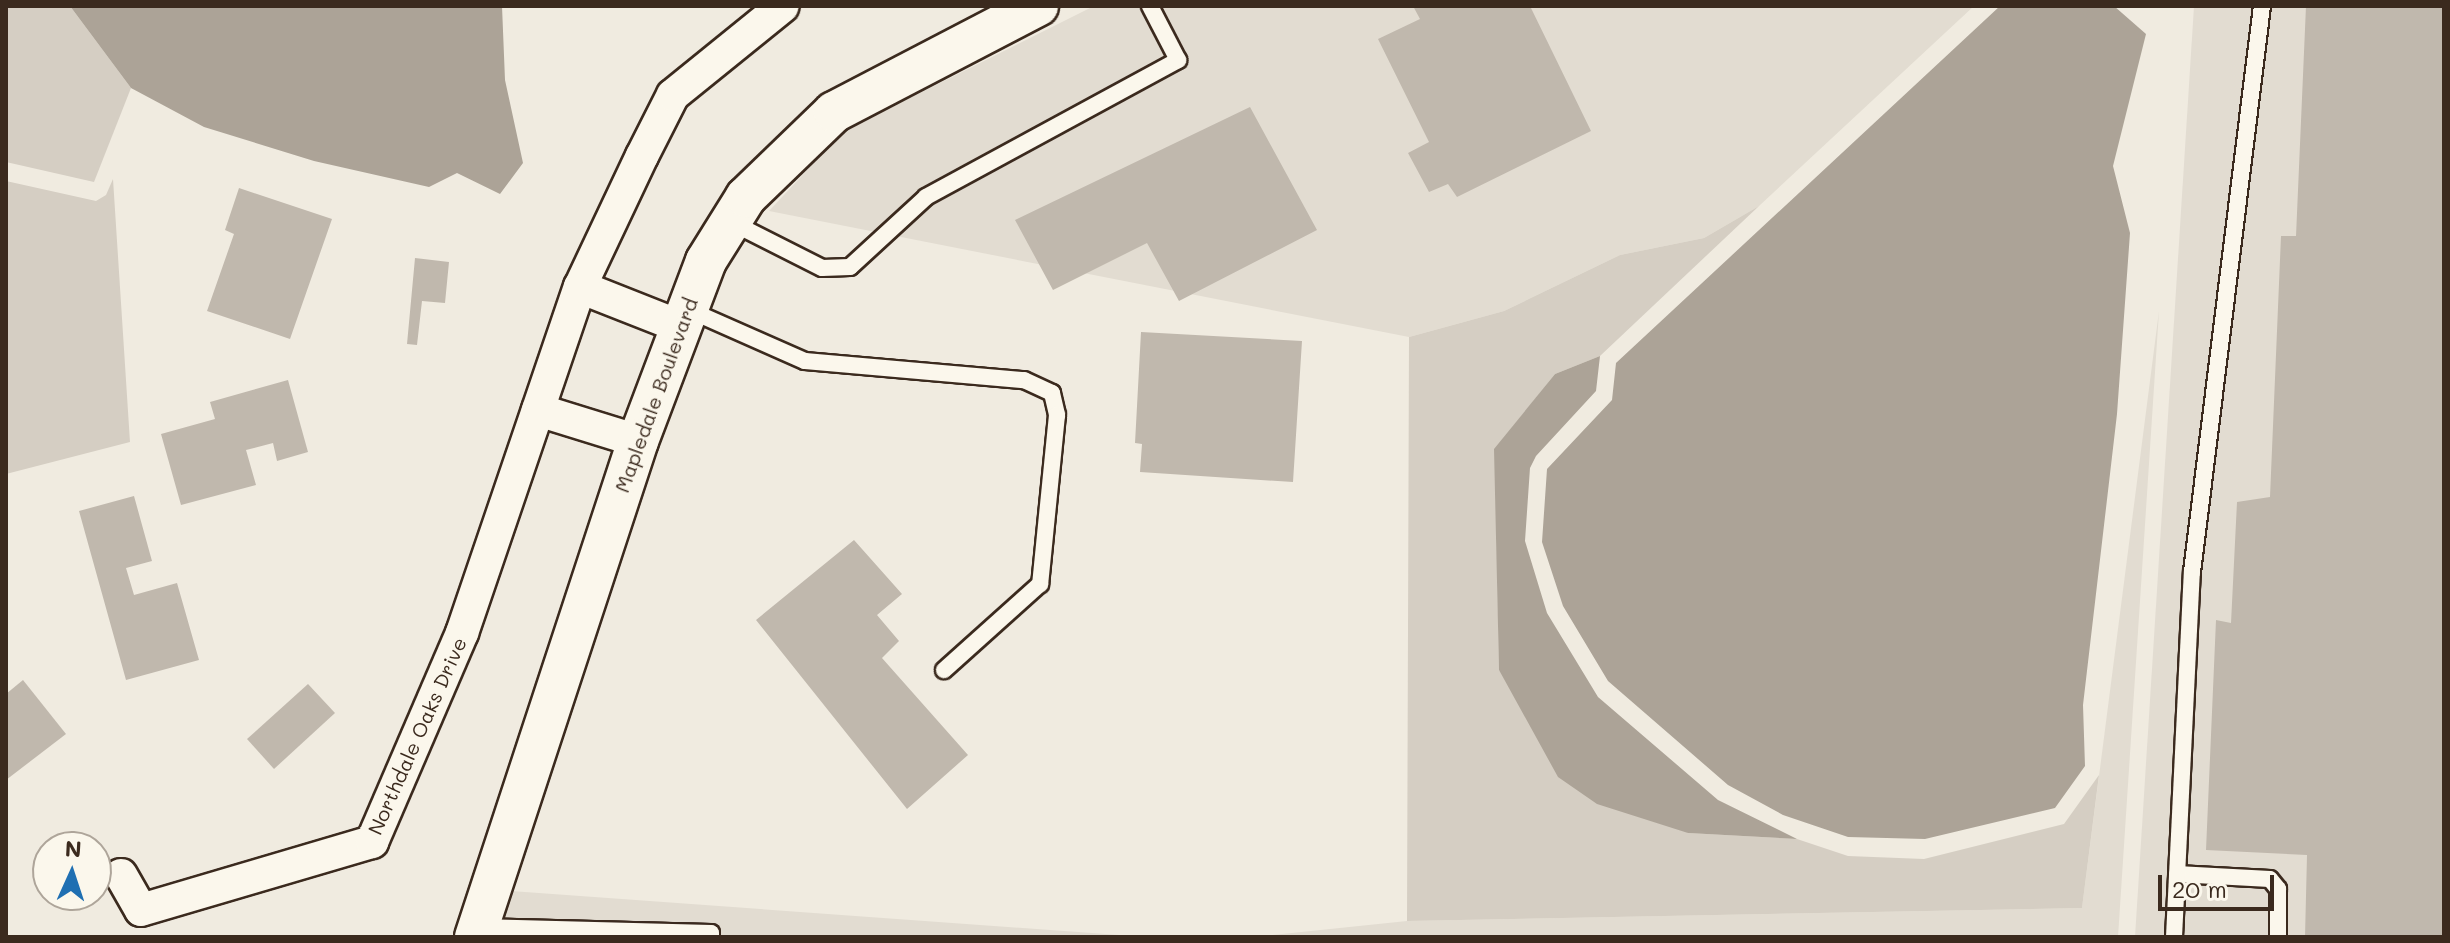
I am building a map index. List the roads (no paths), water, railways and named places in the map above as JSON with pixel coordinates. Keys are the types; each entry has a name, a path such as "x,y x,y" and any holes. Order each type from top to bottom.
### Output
{"street":[{"name":"Northdale Oaks Drive","path":"121,875 141,910 372,842 462,633 580,287 673,95 783,6"},
{"name":"Mapledale Boulevard","path":"477,932 638,441 682,317 731,222 764,178 834,112 1038,6"},
{"path":"580,287 682,317"},
{"path":"538,410 638,441"}],"lane":[{"path":"731,222 822,268 850,267 926,197 1178,60 1150,6"},
{"path":"2174,937 2192,572 2262,6"},
{"path":"682,317 805,361 1024,380 1052,393 1057,415 1040,584 944,670"},
{"path":"2177,874 2270,879 2278,889 2278,937"},
{"path":"477,932 711,933 711,937"}]}
